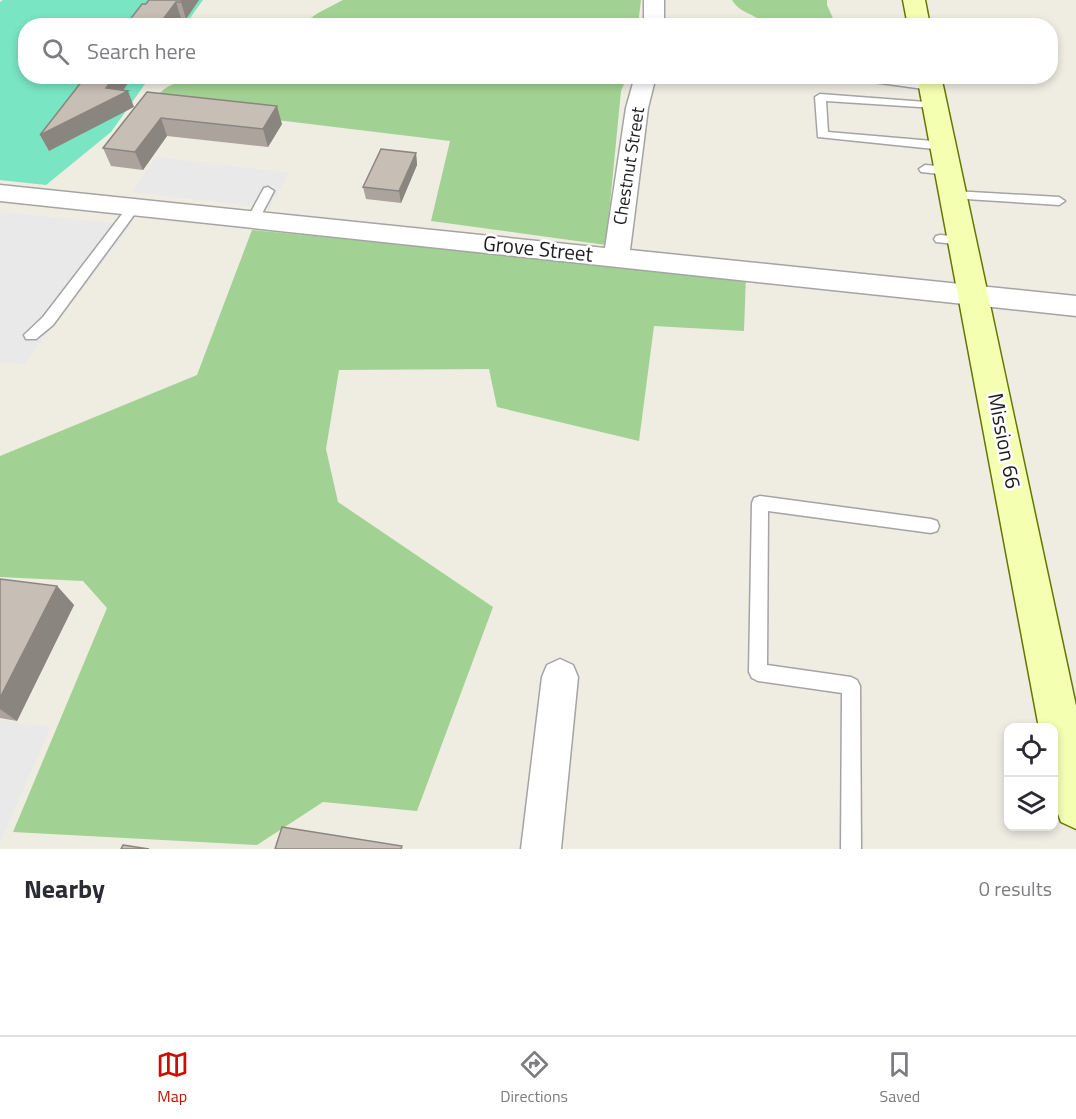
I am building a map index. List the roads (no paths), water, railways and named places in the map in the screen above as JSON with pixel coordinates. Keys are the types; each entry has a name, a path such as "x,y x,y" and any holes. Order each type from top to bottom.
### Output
{"street":[{"path":"654,0 654,18"},
{"path":"914,0 917,18"},
{"name":"Chestnut Street","path":"616,257 637,108 644,84"},
{"path":"909,84 932,89"},
{"name":"Mission 66","path":"932,89 952,240 975,296 1076,807"},
{"name":"Grove Street","path":"0,193 1076,306"},
{"path":"541,849 560,677"}],"lane":[{"path":"932,89 820,97 822,135 1059,201"},
{"path":"252,221 268,191"},
{"path":"31,335 48,321 133,208"},
{"path":"851,849 851,686 758,672 760,503 931,526"}]}
